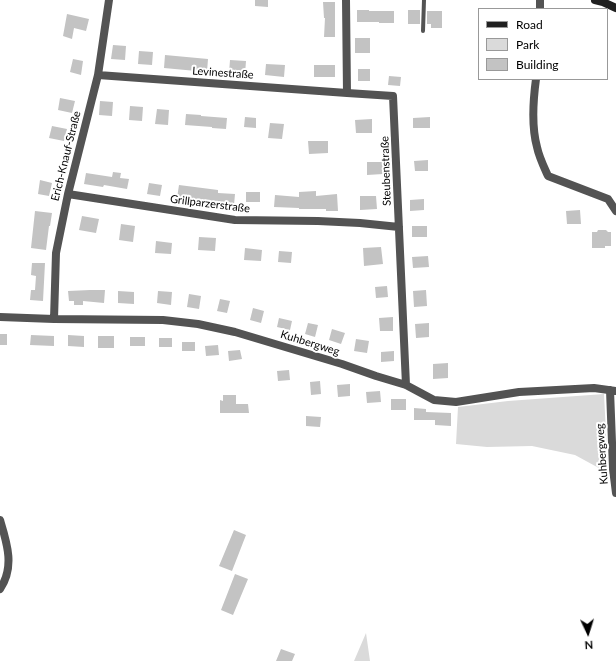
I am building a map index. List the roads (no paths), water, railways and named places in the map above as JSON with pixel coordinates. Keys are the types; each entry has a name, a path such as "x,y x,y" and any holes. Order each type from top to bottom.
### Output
{"main road":[{"path":"595,0 616,8"}],"street":[{"name":"Erich-Knauf-Straße","path":"54,319 56,253 68,194 98,75 109,0"},
{"path":"346,0 347,93"},
{"name":"Levinestraße","path":"98,75 347,93"},
{"path":"536,80 532,105 534,127 537,147 548,176 608,199 616,210"},
{"name":"Steubenstraße","path":"347,93 393,96 406,385"},
{"name":"Grillparzerstraße","path":"68,194 235,220 318,221 399,227"},
{"name":"Kuhbergweg","path":"0,317 163,320 198,324 235,332 406,385 434,400 456,402 519,392 594,388 613,390 613,469 616,493"},
{"path":"0,520 6,540 9,560 5,582 0,589"}],"lane":[{"path":"423,31 424,0"}]}
